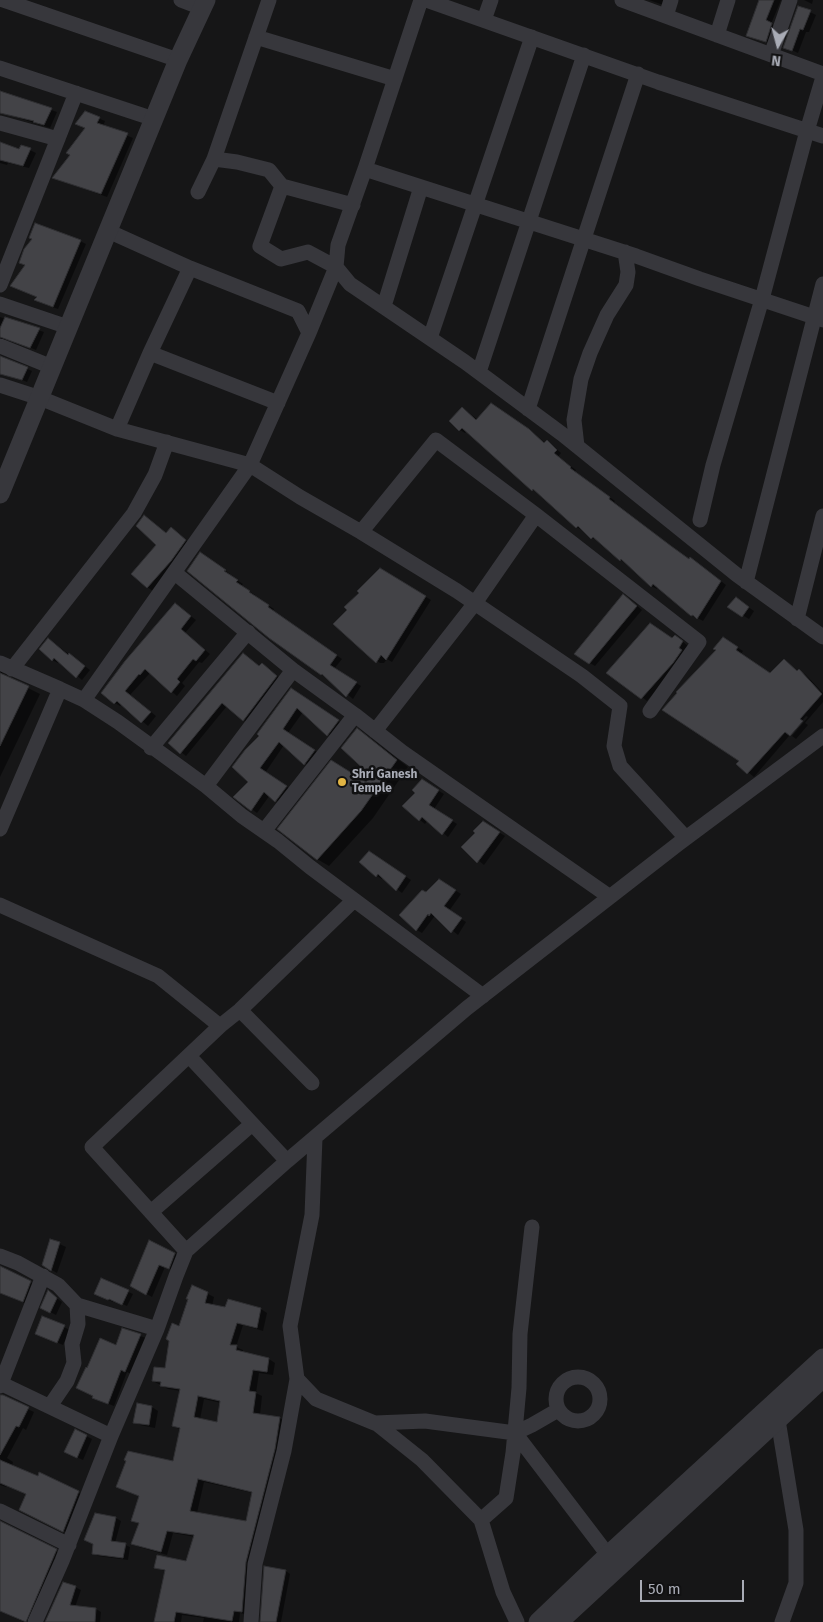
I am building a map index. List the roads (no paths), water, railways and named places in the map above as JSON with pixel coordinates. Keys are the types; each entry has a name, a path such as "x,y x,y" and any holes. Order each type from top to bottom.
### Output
{"street":[{"path":"3,0 178,60"},
{"path":"0,494 178,60 204,4 181,0"},
{"path":"198,192 214,159 269,0"},
{"path":"84,700 250,465 309,333 336,267 338,245 421,0"},
{"path":"426,0 823,136"},
{"path":"484,20 491,0"},
{"path":"622,0 823,76 762,299 713,465 700,520"},
{"path":"666,16 671,0"},
{"path":"717,35 728,0"},
{"path":"770,55 790,0"},
{"path":"430,338 532,36"},
{"path":"256,37 395,78"},
{"path":"479,372 584,55"},
{"path":"0,68 154,119"},
{"path":"528,409 638,74"},
{"path":"0,285 76,93"},
{"path":"0,124 58,139"},
{"path":"214,159 237,162 269,170 282,186 353,205"},
{"path":"365,169 625,252 818,318"},
{"path":"282,186 260,246 281,259 308,252 336,267 350,284 479,372 577,446 746,582 823,637"},
{"path":"384,306 421,187"},
{"path":"108,231 190,268 298,310 309,333"},
{"path":"577,446 574,420 581,379 607,315 626,285 628,272 625,252"},
{"path":"117,429 190,268"},
{"path":"746,582 818,318 823,284"},
{"path":"0,304 68,327"},
{"path":"0,346 52,367"},
{"path":"150,353 278,403"},
{"path":"0,385 40,398 117,429 250,465 475,603 582,676 620,706 614,746 620,766 686,838"},
{"path":"361,532 436,440 699,642 650,711"},
{"path":"167,442 156,475 134,513 6,666 84,700 118,722 151,748 206,786 242,816 483,996"},
{"path":"375,731 475,603 536,515"},
{"path":"797,619 823,516"},
{"path":"175,573 293,670 402,752 610,897"},
{"path":"151,748 248,632"},
{"path":"206,786 293,670"},
{"path":"0,829 60,689"},
{"path":"264,831 355,715"},
{"path":"35,1622 157,1329 186,1251 287,1161 483,996 686,838 823,736"},
{"path":"186,1251 92,1147 220,1026 240,1010 354,900"},
{"path":"0,905 158,976 220,1026"},
{"path":"240,1010 312,1083"},
{"path":"189,1056 287,1161"},
{"path":"151,1212 252,1124"},
{"path":"251,1622 255,1564 284,1451 297,1379 290,1326 312,1215 314,1138"},
{"path":"481,1520 506,1498 515,1433 519,1388 520,1334 532,1227"},
{"path":"0,1256 18,1263 58,1285 77,1305 157,1329"},
{"path":"43,1276 0,1385 50,1406 111,1436"},
{"path":"50,1406 68,1381 74,1363 72,1344 78,1324 77,1305"},
{"path":"538,1622 608,1555 823,1358"},
{"path":"559,1622 823,1378"},
{"path":"297,1379 316,1399 375,1424 422,1460 481,1520 503,1592 517,1622"},
{"path":"375,1424 425,1421 515,1433 558,1410"},
{"path":"778,1420 796,1530 796,1583 782,1622"},
{"path":"515,1433 608,1555"},
{"path":"0,1511 68,1545"}],"place":[{"name":"Shri Ganesh Temple","path":"342,782"}]}
